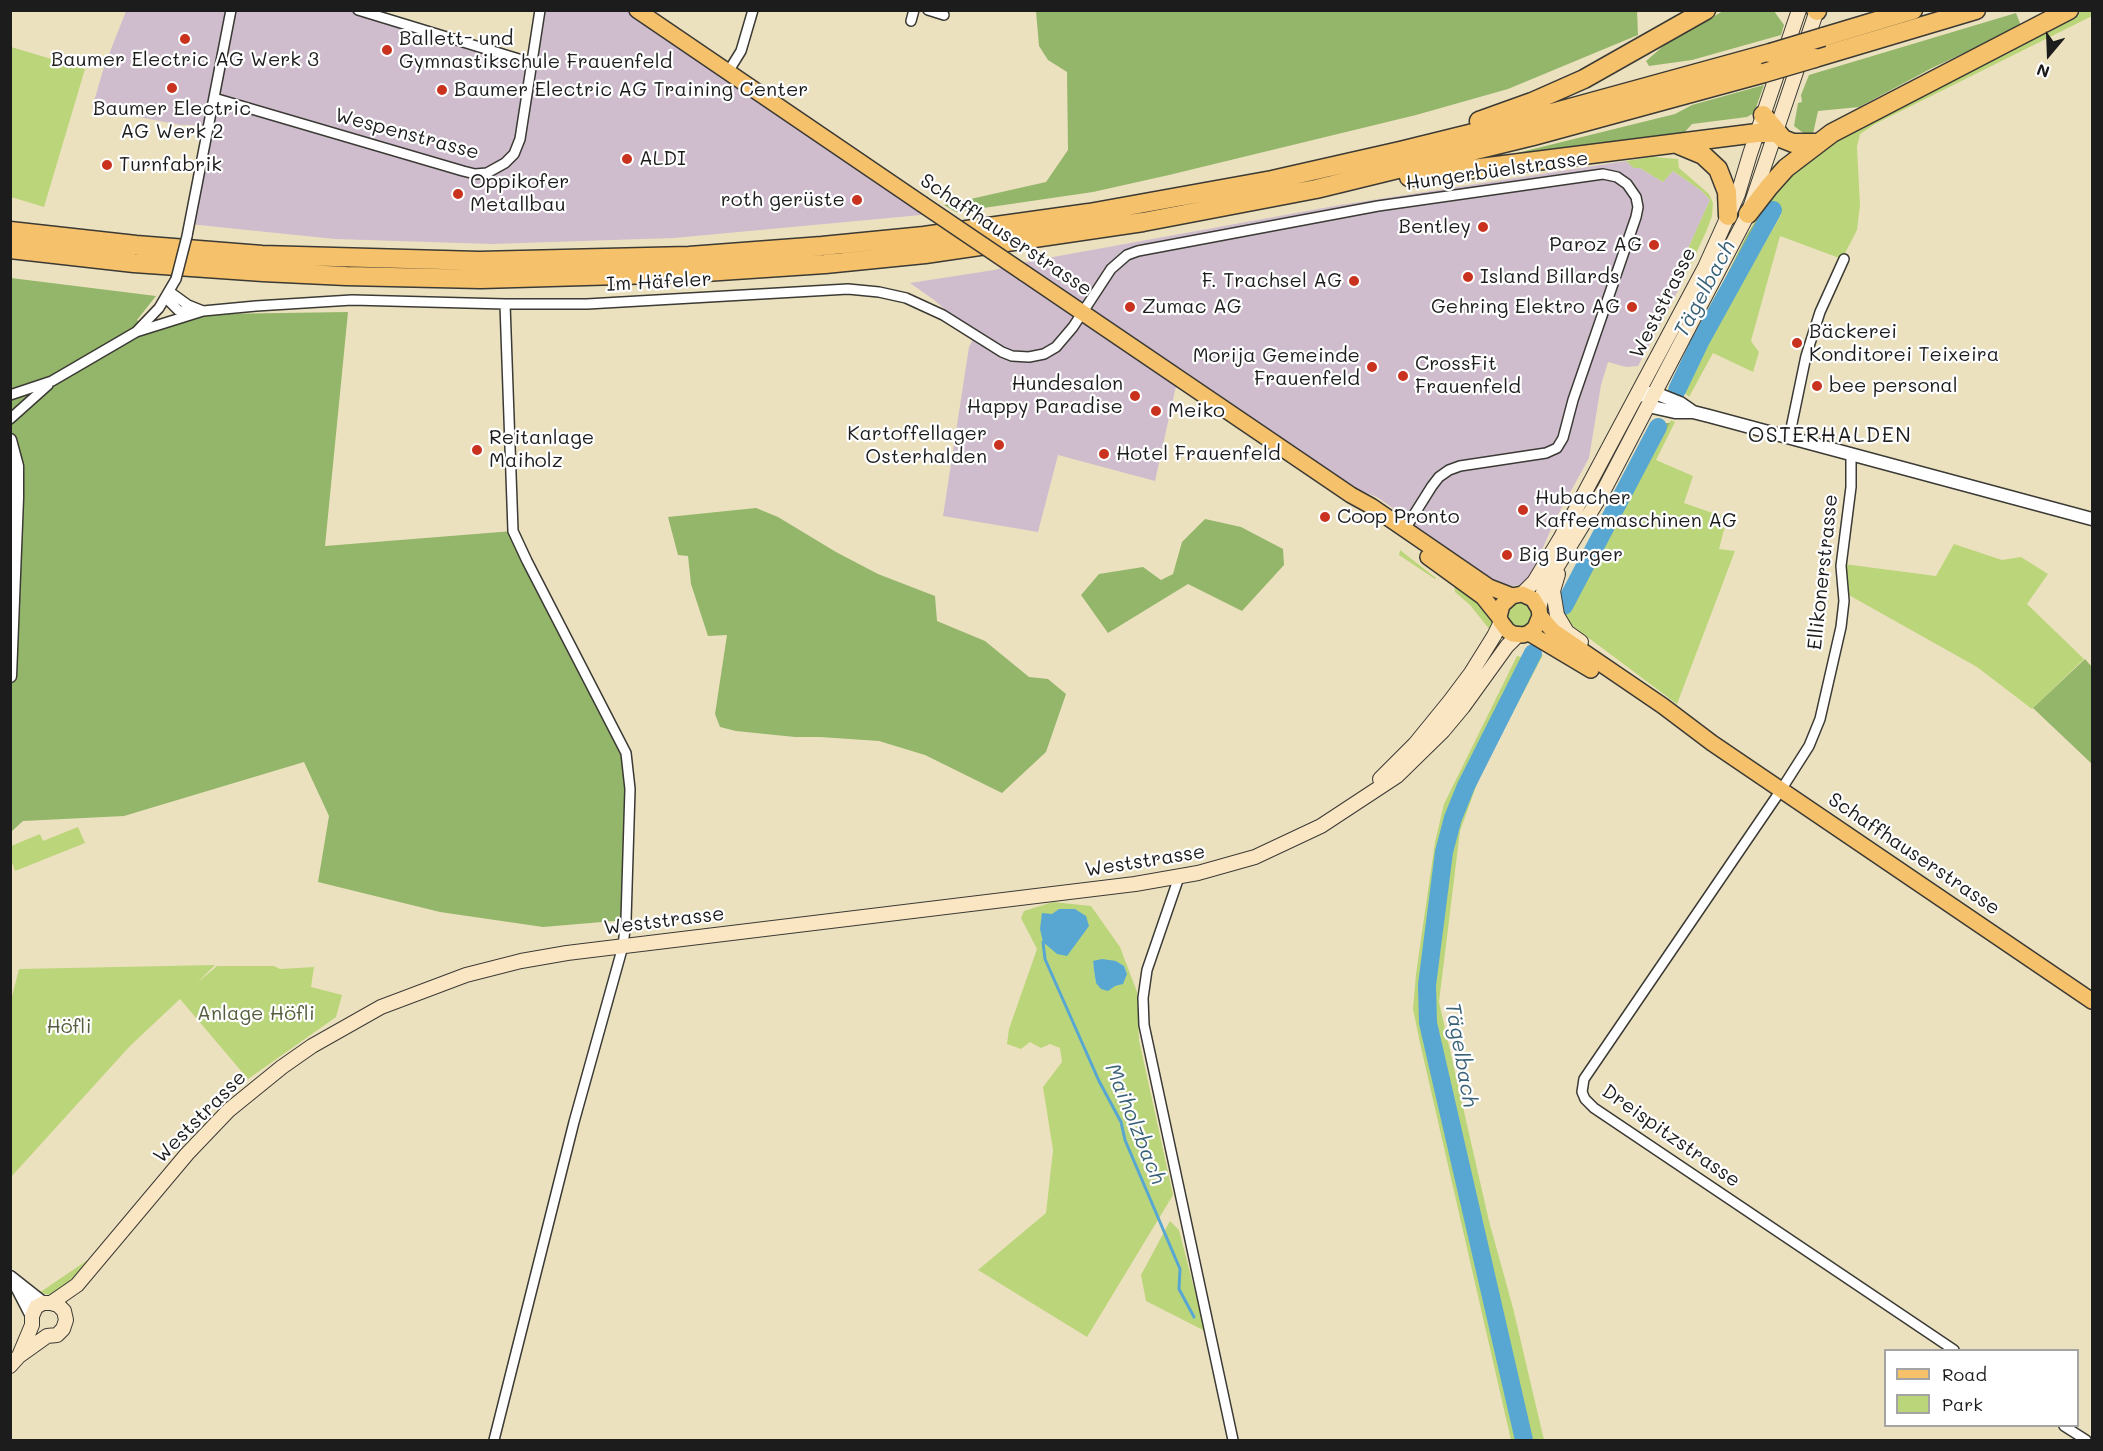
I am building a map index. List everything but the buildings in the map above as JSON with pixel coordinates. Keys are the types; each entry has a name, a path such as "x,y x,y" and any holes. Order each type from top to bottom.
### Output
{"highway":[{"path":"1401,151 1564,88 1706,10"},
{"path":"10,231 181,249 351,259 537,261 689,256 924,236 1060,218 1272,180 1401,151 1530,119 1770,53 1913,10"},
{"path":"10,249 144,264 346,276 502,279 639,276 825,264 968,248 1143,222 1316,189 1533,136 1764,73 1976,10"},
{"path":"1748,213 1776,178 1817,143 1894,100 2069,10"},
{"path":"1763,115 1783,139 1793,143 1817,143"},
{"path":"1316,189 1776,132"},
{"path":"1677,144 1703,155 1718,170 1727,192 1728,216"}],"main road":[{"name":"Schaffhauserstrasse","path":"637,10 1489,587 1517,595"},
{"name":"Weststrasse","path":"1517,595 1534,582 1548,560 1686,303 1738,194 1763,115 1812,11"},
{"name":"Weststrasse","path":"1540,612 1544,588 1651,407 1748,213 1776,132 1812,11"},
{"name":"Schaffhauserstrasse","path":"1351,495 1368,511 1483,597 1500,619"},
{"name":"Weststrasse","path":"1561,560 1553,591 1554,608 1560,622 1579,641 1642,685 1663,706"},
{"path":"1517,595 1533,599 1540,612 1535,628 1524,634 1508,631 1500,619 1502,605 1517,595"},
{"name":"Schaffhauserstrasse","path":"1540,612 1553,631 2092,1001"},
{"name":"Weststrasse","path":"1357,803 1435,722 1471,673 1494,636 1500,619"},
{"name":"Schaffhauserstrasse","path":"1524,634 1712,742"},
{"name":"Weststrasse","path":"65,1316 77,1285 187,1154 230,1110 273,1074 312,1046 381,1007 466,975 521,961 623,946 1077,892 1179,877 1220,868 1280,847 1321,826 1389,782 1420,755 1463,707 1506,645 1524,634"},
{"name":"Weststrasse","path":"15,1360 36,1308 77,1285"},
{"path":"15,1360 47,1336 60,1332 65,1324 62,1308 47,1303"},
{"path":"32,1320 38,1333 47,1336"}],"street":[{"path":"10,395 52,381 136,332 168,295 176,279 187,236 231,10"},
{"path":"358,10 532,63"},
{"name":"Wespenstrasse","path":"214,98 463,171 475,174 487,173 505,163 514,154 520,139 540,10"},
{"path":"728,72 741,51 753,10"},
{"path":"911,21 914,10"},
{"path":"928,10 944,15"},
{"name":"Hungerbüelstrasse","path":"1082,312 1102,280 1117,262 1138,251 1378,207 1603,174 1617,177 1627,184 1636,197 1638,207 1636,217 1563,438 1557,448 1546,453 1460,466 1449,470 1432,486 1405,529"},
{"path":"1789,435 1801,374 1820,312 1844,259"},
{"name":"Im Häfeler","path":"136,332 203,311 352,300 587,304 848,289 894,294 920,303 997,349 1022,357 1044,354 1056,347 1082,312"},
{"path":"168,295 203,311"},
{"path":"168,295 178,310 190,314"},
{"path":"494,1440 574,1122 623,946 626,920 630,789 626,753 513,531 505,304"},
{"path":"10,419 52,381"},
{"path":"1636,397 1647,393 1658,394 1678,408"},
{"path":"1651,407 1678,408 1789,435 2092,519"},
{"path":"10,440 17,466 10,676"},
{"name":"Ellikonerstrasse","path":"1782,790 1809,746 1820,719 1841,627 1844,601 1841,566 1851,487 1851,454"},
{"name":"Dreispitzstrasse","path":"1782,790 1584,1079 1582,1092 1594,1108 1953,1349"},
{"path":"1179,877 1147,970 1143,998 1144,1025 1233,1440"},
{"path":"12,1279 47,1303"},
{"path":"12,1279 32,1320"},
{"path":"2067,1427 2086,1440"}],"shaded area":[{"path":"126,11 358,11 531,63 540,11 637,11 922,204 921,215 674,238 492,244 335,239 189,224 208,125 180,125 92,108 104,67"},
{"path":"1626,161 1634,168 1640,168 1663,182 1673,171 1702,191 1710,200 1676,275 1682,283 1638,366 1626,367 1608,362 1601,385 1589,458 1554,522 1531,576 1520,585 1504,584 1488,577 1419,530 1406,517 1377,497 1356,489 1180,368 1155,481 1058,455 1038,532 943,516 969,347 975,335 910,283 994,270 1031,261 1340,205"}],"green space":[{"path":"1637,10 1638,35 1508,89 1416,115 1093,192 956,212 944,205 1046,182 1068,150 1067,72 1048,60 1039,46 1036,11"},
{"path":"1725,10 1774,11 1784,25 1781,35 1692,60 1649,66 1646,61 1668,42"},
{"path":"2083,11 2092,11 2092,16 1875,124 1860,134 1857,147 1860,205 1857,230 1842,259 1780,236 1751,341 1759,352 1753,372 1713,353 1689,397 1685,393 1706,345 1781,215 1762,205 1786,177 1846,131"},
{"path":"2016,13 2021,26 1932,68 1859,107 1818,111 1813,134 1806,135 1794,126 1798,103 1802,102 1801,95 1809,75"},
{"path":"11,47 85,69 44,207 11,197"},
{"path":"1764,85 1754,113 1747,117 1692,124 1683,134 1505,156 1675,114 1692,105"},
{"path":"1652,157 1678,159 1679,168 1709,194 1713,203 1712,216 1706,232 1682,283 1676,275 1710,200 1702,191 1673,171 1663,182 1640,168 1634,168 1626,161"},
{"path":"1764,207 1780,216 1706,345 1684,392 1674,385 1686,357 1747,235"},
{"path":"11,278 156,296 137,320 149,332 182,320 214,314 348,312 325,546 513,531 626,753 626,920 543,927 440,912 318,882 329,816 304,762 124,816 23,821 11,832"},
{"path":"1671,420 1675,422 1656,460 1693,476 1684,503 1727,518 1719,549 1735,551 1677,704 1574,627 1566,619 1565,611"},
{"path":"1653,423 1670,423 1570,602 1562,595"},
{"path":"756,508 778,517 878,574 935,596 937,621 985,641 1029,677 1048,679 1066,694 1046,752 1002,793 925,755 879,741 795,737 736,731 720,727 715,714 727,635 708,636 691,584 688,556 678,555 668,517"},
{"path":"1205,519 1241,527 1283,549 1284,565 1242,611 1188,584 1108,633 1081,595 1099,574 1143,567 1161,580 1173,574 1182,542"},
{"path":"1954,544 2002,560 2021,557 2048,574 2027,604 2084,659 2032,709 1977,667 1847,594 1844,564 1936,576"},
{"path":"1400,550 1436,578 1399,555"},
{"path":"1454,582 1478,599 1492,615 1494,625 1490,630 1470,605 1455,592"},
{"path":"1519,602 1528,606 1532,615 1528,624 1519,628 1510,624 1506,615 1510,606"},
{"path":"1531,651 1543,655 1481,773 1460,831 1439,1002 1489,1221 1513,1308 1544,1440 1511,1440 1413,1009 1435,842 1444,804 1517,656 1521,657"},
{"path":"2085,659 2092,667 2092,764 2033,708"},
{"path":"78,827 85,843 15,871 11,860 11,846 40,834 43,841"},
{"path":"1053,902 1091,906 1120,947 1137,992 1139,1040 1173,1195 1087,1337 978,1270 1046,1213 1053,1150 1043,1087 1062,1062 1060,1048 1050,1044 1041,1048 1030,1042 1021,1049 1007,1044 1009,1029 1037,949 1021,918 1024,911","holes":["1116,961 1124,966 1127,974 1096,983 1093,962"]},
{"name":"Höfli","path":"215,965 197,983 217,966 274,966 280,969 314,967 311,987 342,995 336,1017 248,1079 180,999 130,1046 11,1177 10,1004 19,969"},
{"path":"1170,1221 1179,1230 1205,1331 1146,1301 1141,1275"},
{"path":"92,1257 62,1289 52,1295 39,1293"}],"water":[{"path":"1059,909 1075,909 1086,916 1089,926 1067,956 1057,954 1043,942 1040,929 1042,913 1052,914"},
{"path":"1102,959 1116,961 1124,966 1127,974 1123,984 1108,991 1101,989 1096,983 1093,961"}],"waterway":[{"name":"Tägelbach","path":"1677,390 1700,342 1773,210"},
{"name":"Tägelbach","path":"1564,606 1658,427"},
{"name":"Tägelbach","path":"1524,1440 1428,1023 1427,985 1444,852 1453,818 1466,786 1533,653"},
{"name":"Maiholzbach","path":"1043,942 1045,959 1099,1081 1121,1122 1125,1140 1180,1269 1179,1289 1194,1317"}],"place":[{"name":"Baumer Electric AG Werk 3","path":"185,39"},
{"name":"Ballett- und Gymnastikschule Frauenfeld","path":"387,50"},
{"name":"Baumer Electric AG Werk 2","path":"172,88"},
{"name":"Baumer Electric AG Training Center","path":"442,90"},
{"name":"ALDI","path":"627,159"},
{"name":"Turnfabrik","path":"107,165"},
{"name":"Oppikofer Metallbau","path":"458,194"},
{"name":"roth gerüste","path":"857,200"},
{"name":"Bentley","path":"1483,227"},
{"name":"Paroz AG","path":"1654,245"},
{"name":"Island Billards","path":"1468,277"},
{"name":"F. Trachsel AG","path":"1354,281"},
{"name":"Zumac AG","path":"1130,307"},
{"name":"Gehring Elektro AG","path":"1632,307"},
{"name":"Bäckerei Konditorei Teixeira","path":"1797,343"},
{"name":"Morija Gemeinde Frauenfeld","path":"1372,367"},
{"name":"CrossFit Frauenfeld","path":"1403,376"},
{"name":"bee personal","path":"1817,386"},
{"name":"Hundesalon Happy Paradise","path":"1135,396"},
{"name":"Meiko","path":"1156,411"},
{"name":"Kartoffellager Osterhalden","path":"999,445"},
{"name":"Reitanlage Maiholz","path":"477,450"},
{"name":"Hotel Frauenfeld","path":"1104,454"},
{"name":"Hubacher Kaffeemaschinen AG","path":"1523,510"},
{"name":"Coop Pronto","path":"1325,517"},
{"name":"Big Burger","path":"1507,555"}],"district":[{"name":"OSTERHALDEN","path":"1830,436"}],"park label":[{"name":"Anlage Höfli","path":"256,1014"}]}
